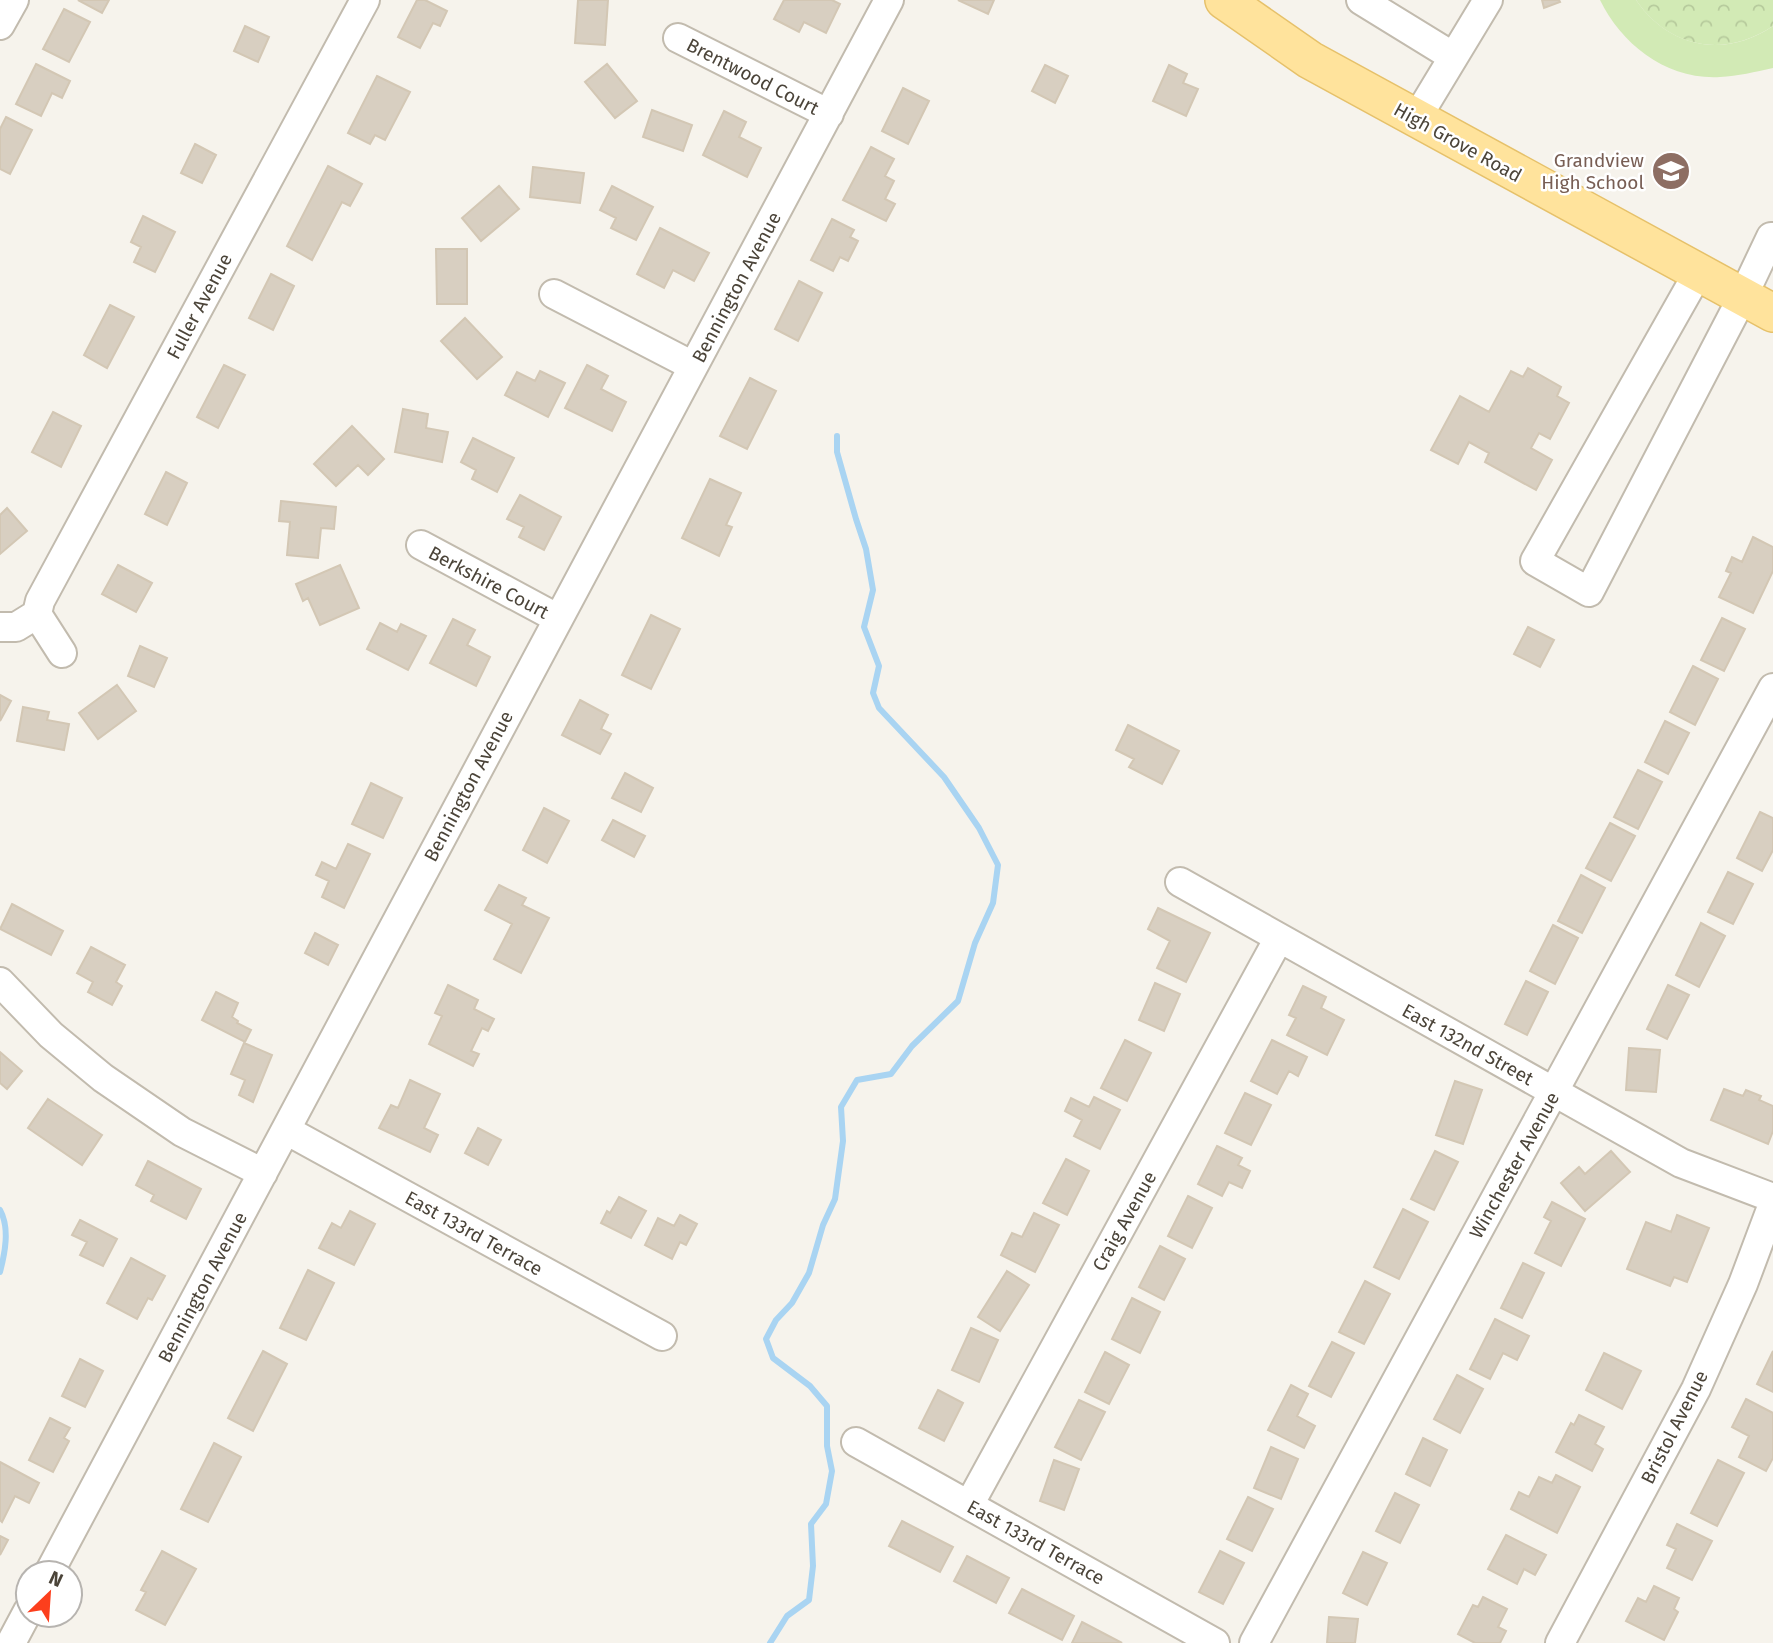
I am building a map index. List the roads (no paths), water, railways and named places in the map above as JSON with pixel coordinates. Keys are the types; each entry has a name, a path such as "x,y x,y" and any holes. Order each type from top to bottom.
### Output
{"main road":[{"name":"High Grove Road","path":"1224,0 1310,60 1758,304"}],"street":[{"path":"0,25 14,0"},
{"name":"Fuller Avenue","path":"37,614 40,601 365,0"},
{"name":"Bennington Avenue","path":"56,1559 889,0"},
{"path":"1361,0 1452,56"},
{"path":"1416,119 1488,0"},
{"name":"Brentwood Court","path":"678,38 828,114"},
{"path":"1698,272 1535,561 1589,592 1758,304 1771,237"},
{"path":"554,293 693,366"},
{"name":"Berkshire Court","path":"421,545 557,618"},
{"path":"0,627 16,627 37,614 62,653"},
{"name":"Winchester Avenue","path":"1254,1643 1773,688"},
{"name":"East 132nd Street","path":"1180,882 1681,1163 1773,1198"},
{"name":"Craig Avenue","path":"969,1505 1279,938"},
{"path":"0,982 51,1035 103,1078 182,1132 263,1172"},
{"name":"East 133rd Terrace","path":"286,1129 662,1336"},
{"name":"Bristol Avenue","path":"1560,1643 1696,1389 1743,1284 1773,1204"},
{"name":"East 133rd Terrace","path":"856,1442 1215,1643"}],"waterway":[{"path":"770,1643 787,1616 809,1600 813,1566 811,1524 826,1504 832,1471 827,1446 827,1406 810,1386 773,1358 766,1339 776,1320 792,1303 809,1273 823,1225 835,1199 843,1141 841,1107 857,1080 891,1074 912,1046 958,1001 975,943 993,903 998,865 979,828 944,777 879,708 873,693 879,666 864,627 873,590 866,549 837,452 837,436"},
{"path":"0,1210 6,1233 0,1272"}],"place":[{"name":"Grandview High School","path":"1671,171"}]}
